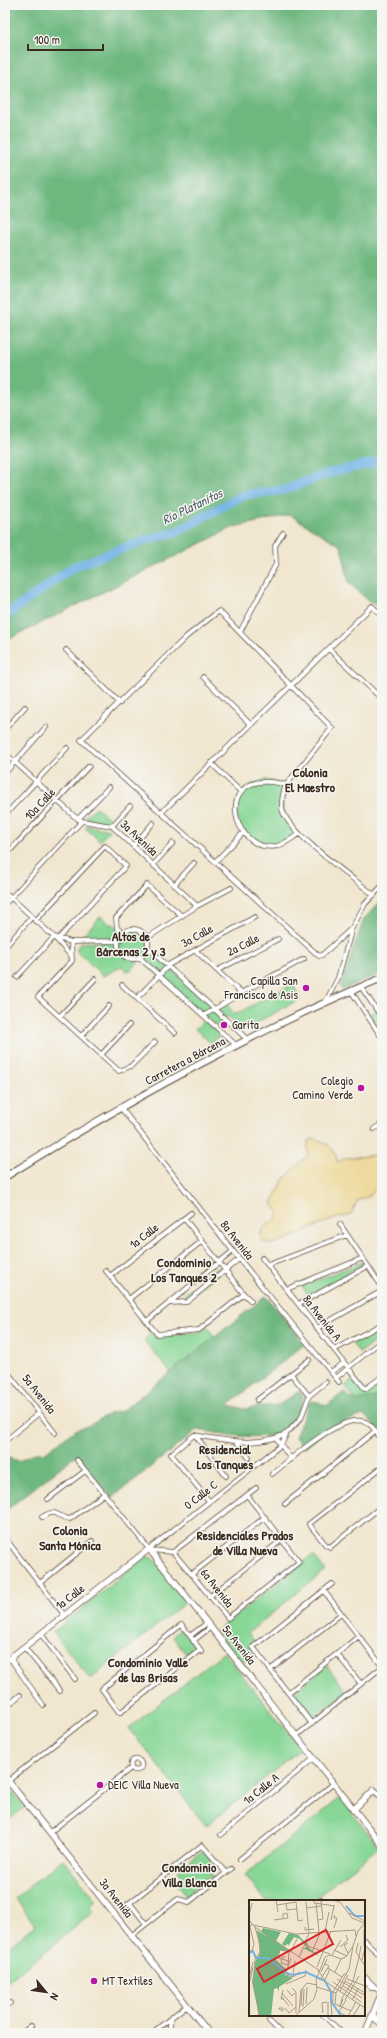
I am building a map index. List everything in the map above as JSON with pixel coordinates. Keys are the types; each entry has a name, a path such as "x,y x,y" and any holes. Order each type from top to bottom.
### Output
{"main road":[{"name":"Carretera a Bárcena","path":"5,1177 87,1127 237,1046 326,1001 382,978"}],"street":[{"path":"240,632 276,564 275,546 282,532"},
{"path":"162,812 372,606 382,616"},
{"path":"352,928 319,956 81,740 186,637 217,610 332,728 286,785 282,796 283,811 299,834 374,895"},
{"path":"329,649 382,699"},
{"path":"66,650 120,703"},
{"path":"203,677 251,725"},
{"path":"5,730 25,707"},
{"path":"5,773 46,727"},
{"path":"5,815 67,748"},
{"path":"5,753 80,820"},
{"path":"211,763 241,792"},
{"name":"10a Calle","path":"5,856 89,766"},
{"path":"286,785 266,780 248,786 241,792 234,810 236,820 244,832 258,843 272,847 284,844 299,834"},
{"path":"5,904 109,787"},
{"path":"112,826 130,806"},
{"name":"3a Avenida","path":"80,820 112,826 197,906"},
{"path":"132,846 153,823"},
{"path":"214,862 244,832"},
{"path":"153,865 173,844"},
{"path":"5,946 105,846 126,866 17,977"},
{"path":"174,885 194,864"},
{"path":"123,933 117,928 116,918 148,885 182,916"},
{"path":"326,1001 338,978 352,928 365,904 382,886"},
{"path":"148,938 197,906 231,888"},
{"path":"5,892 33,919 56,938 71,956"},
{"name":"3a Calle","path":"137,998 167,966 255,917"},
{"path":"135,929 142,932 148,938 148,948 140,958 131,959 122,955 118,946 123,933 135,929"},
{"path":"56,938 71,942 119,941"},
{"name":"2a Calle","path":"218,970 278,939"},
{"path":"71,942 72,961 38,997 118,1071 123,1071 133,1065 155,1042"},
{"path":"148,948 249,1040"},
{"path":"195,950 241,993"},
{"path":"140,958 205,1015 237,1046"},
{"path":"205,1015 241,993 304,959"},
{"path":"60,1016 95,979"},
{"path":"122,984 175,1033"},
{"path":"361,987 382,1018"},
{"path":"351,991 382,1038"},
{"path":"81,1036 109,1006"},
{"path":"101,1055 129,1026"},
{"name":"8a Avenida","path":"121,1108 239,1259 339,1382"},
{"path":"374,1129 382,1124"},
{"name":"1a Calle","path":"110,1276 191,1212"},
{"path":"184,1218 251,1301"},
{"path":"340,1224 382,1286"},
{"path":"268,1265 347,1235"},
{"path":"129,1299 202,1241"},
{"path":"147,1321 233,1251"},
{"name":"8a Avenida A","path":"262,1258 366,1389 382,1377"},
{"path":"287,1289 363,1258"},
{"path":"170,1303 187,1302 239,1259"},
{"path":"299,1304 368,1266"},
{"path":"106,1271 157,1334 199,1330 244,1294"},
{"path":"317,1328 382,1291"},
{"path":"334,1350 382,1324"},
{"path":"336,1378 382,1340"},
{"path":"257,1400 308,1360"},
{"path":"332,1372 344,1363"},
{"name":"5a Avenida","path":"5,1369 55,1433"},
{"path":"291,1374 308,1396"},
{"path":"282,1443 287,1433 301,1418 308,1396 326,1382"},
{"path":"5,1441 39,1414"},
{"path":"272,1474 332,1428 349,1422 364,1421 369,1424 382,1441"},
{"path":"284,1504 374,1431"},
{"path":"209,1501 171,1454 194,1435 237,1442 276,1438 287,1433"},
{"path":"194,1435 226,1476"},
{"path":"276,1438 282,1443 291,1458"},
{"path":"237,1442 250,1458"},
{"name":"0 Calle C","path":"149,1550 282,1443"},
{"name":"5a Avenida","path":"77,1460 382,1845"},
{"path":"382,1467 310,1522 310,1526 326,1545 330,1547 382,1506"},
{"path":"48,1499 85,1471"},
{"path":"149,1550 173,1552 256,1488"},
{"path":"42,1517 54,1512 70,1519 104,1494"},
{"path":"209,1597 282,1539 247,1495"},
{"path":"192,1574 265,1517"},
{"path":"5,1538 65,1616"},
{"name":"6a Avenida","path":"173,1552 228,1618 298,1563 299,1560 282,1539"},
{"path":"40,1583 92,1541"},
{"name":"1a Calle","path":"5,1662 149,1550"},
{"path":"312,1724 270,1670 254,1646 332,1584"},
{"path":"296,1736 382,1667 324,1591"},
{"path":"270,1670 341,1614"},
{"path":"181,1625 193,1641 201,1651 121,1712 119,1712 102,1689 181,1625"},
{"path":"190,1636 209,1625"},
{"path":"193,1641 209,1625"},
{"path":"41,1634 75,1678"},
{"path":"288,1692 358,1636"},
{"path":"24,1647 60,1691"},
{"path":"337,1654 361,1684"},
{"path":"10,1658 43,1705"},
{"path":"5,1708 20,1695"},
{"path":"6,1779 94,1713"},
{"name":"1a Calle A","path":"221,1835 313,1759"},
{"path":"49,1833 131,1768"},
{"name":"3a Avenida","path":"6,1779 209,2033"},
{"path":"240,1859 333,1784"},
{"path":"353,1810 374,1790 382,1797"},
{"path":"122,1909 202,1845 226,1873"},
{"path":"131,1936 179,1898 189,1902 231,1869"},
{"path":"130,1903 146,1924"},
{"path":"365,1941 382,1957"},
{"path":"365,1977 382,1993 365,2033"},
{"path":"365,1982 371,1988 376,1988"},
{"path":"5,2006 10,2003"},
{"path":"152,2033 187,2005"},
{"path":"324,2016 342,2033"},
{"path":"372,2016 382,2024"},
{"path":"169,2033 171,2018"},
{"path":"269,2021 281,2033"},
{"path":"22,2033 31,2026"}],"green space":[{"path":"5,5 382,5 382,611 349,583 341,546 290,515 234,527 5,641"},
{"path":"266,780 286,785 283,806 299,834 283,844 267,845 253,840 244,831 238,819 237,807 241,795 250,785"},
{"path":"96,807 113,822 111,825 84,818"},
{"path":"87,826 110,830 100,841 85,828"},
{"path":"382,900 382,973 342,990 340,987 364,919"},
{"path":"101,916 109,924 115,925 122,933 118,940 79,939"},
{"path":"135,929 145,935 148,948 225,1019 217,1027 140,958 132,959 125,957 121,952 119,940 127,931"},
{"path":"117,942 119,951 124,956 132,959 141,959 131,970 126,971 123,966 103,976 76,950 80,943"},
{"path":"293,984 300,999 243,1030 228,1016 226,1018 218,1010 227,1004 234,1015"},
{"path":"376,1009 382,1018 382,1038 367,1016"},
{"path":"204,1020 221,1035 211,1043 195,1029"},
{"path":"362,1262 363,1265 309,1296 302,1286"},
{"path":"218,1267 222,1271 186,1300 183,1296"},
{"path":"266,1296 305,1344 228,1405 245,1409 279,1405 299,1391 303,1396 299,1411 296,1420 288,1429 278,1434 250,1437 197,1430 112,1498 76,1455 5,1511 5,1457 19,1461 34,1453 44,1453 75,1430 90,1425 110,1413 122,1411"},
{"path":"207,1327 215,1337 171,1373 144,1340 153,1332 156,1336 199,1332"},
{"path":"382,1327 382,1336 360,1353 352,1344"},
{"path":"354,1378 366,1392 382,1380 382,1395 361,1401 355,1399 345,1386"},
{"path":"344,1392 352,1399 357,1400 382,1395 382,1435 372,1422 363,1415 331,1427 304,1448 295,1437 310,1401 318,1402 326,1406"},
{"path":"313,1555 325,1570 248,1633 255,1642 249,1647 253,1653 242,1662 216,1631"},
{"path":"147,1556 153,1559 186,1602 90,1679 53,1632"},
{"path":"181,1629 195,1646 186,1654 172,1636"},
{"path":"224,1652 301,1749 206,1826 129,1728"},
{"path":"327,1666 347,1692 312,1719 292,1693"},
{"path":"5,1783 25,1807 5,1823"},
{"path":"340,1798 379,1847 313,1900 265,1900 245,1875"},
{"path":"203,1850 213,1862 206,1868 214,1877 212,1879 210,1876 192,1890 194,1893 188,1898 177,1884 184,1878 178,1870"},
{"path":"63,1859 95,1899 95,1902 90,1907 94,1912 7,1982 5,1979 5,1949 35,1925 15,1898"}],"sand":[{"path":"312,1139 321,1141 329,1146 335,1153 337,1162 347,1158 376,1155 382,1161 382,1183 369,1196 357,1201 351,1215 328,1221 279,1242 272,1244 266,1243 260,1236 262,1231 277,1218 279,1214 272,1203 285,1178 308,1155 308,1141"}],"waterway":[{"name":"Río Platanitos","path":"5,616 75,566 143,541 178,531 243,495 284,490 329,473 382,461"}],"place":[{"name":"Capilla San Francisco de Asis","path":"306,988"},
{"name":"Garita","path":"224,1025"},
{"name":"Colegio Camino Verde","path":"361,1088"},
{"name":"DEIC Villa Nueva","path":"100,1785"},
{"name":"MT Textiles","path":"94,1981"}],"district":[{"name":"Colonia El Maestro","path":"310,780"},
{"name":"Altos de Bárcenas 2 y 3","path":"131,944"},
{"name":"Condominio Los Tanques 2","path":"184,1270"},
{"name":"Residencial Los Tanques","path":"225,1456"},
{"name":"Colonia Santa Mónica","path":"70,1538"},
{"name":"Residenciales Prados de Villa Nueva","path":"245,1542"},
{"name":"Condominio Valle de las Brisas","path":"148,1670"},
{"name":"Condominio Villa Blanca","path":"189,1874"}]}
